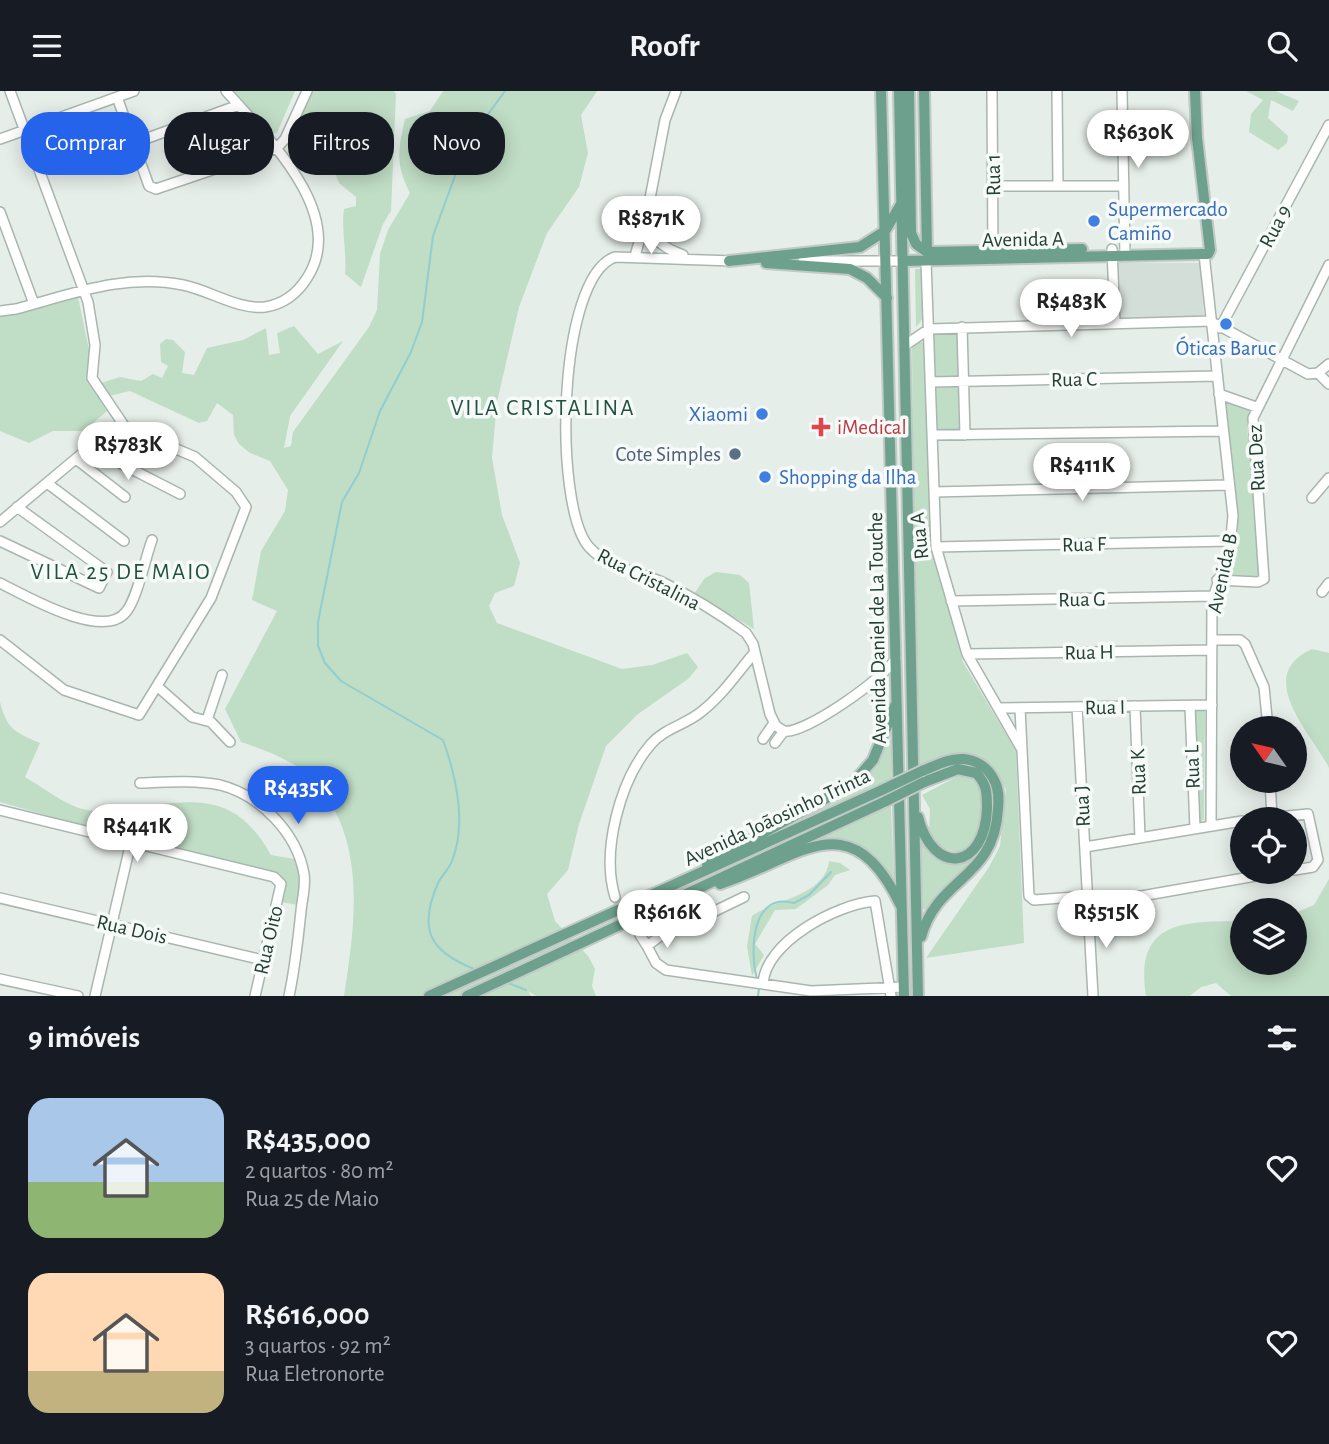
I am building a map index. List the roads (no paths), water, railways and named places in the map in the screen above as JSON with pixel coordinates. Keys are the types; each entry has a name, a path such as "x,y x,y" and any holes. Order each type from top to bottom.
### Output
{"main road":[{"name":"Avenida Daniel de La Touche","path":"881,91 904,991"},
{"name":"Avenida Daniel de La Touche","path":"899,91 918,996"},
{"path":"909,91 911,229 915,242 927,256"},
{"name":"Rua A","path":"924,91 927,256"},
{"path":"1193,91 1206,250"},
{"path":"729,261 850,249 873,241 884,231 901,203"},
{"path":"902,261 911,229"},
{"name":"Avenida A","path":"902,261 927,256 1206,250"},
{"path":"729,261 850,269 867,278 887,298"},
{"path":"673,885 726,852 852,784 879,749 898,700"},
{"name":"Avenida Joãosinho Trinta","path":"467,996 681,897 923,777 947,760 972,761 992,776 999,797 993,845 982,860 930,910 917,950"},
{"name":"Avenida Joãosinho Trinta","path":"914,799 923,834 939,853 950,857 965,856 980,843 985,832 987,792 981,777 970,770 958,769 923,777"},
{"name":"Avenida Joãosinho Trinta","path":"429,996 673,885 884,796"},
{"path":"681,897 754,873 808,848 836,844 856,849 873,860 890,884 902,909"}],"street":[{"path":"10,91 21,122"},
{"path":"75,112 134,91"},
{"path":"0,311 110,282 177,284 259,307 281,303 290,298 312,270 317,256 317,231 309,197 277,148 226,91"},
{"path":"147,175 152,188 159,189 277,148 285,139 307,91"},
{"path":"635,256 648,215 665,120 676,91"},
{"name":"Rua 1","path":"992,91 993,255"},
{"path":"1057,91 1058,185"},
{"path":"1122,91 1125,252"},
{"path":"117,97 123,112"},
{"path":"150,137 239,105"},
{"name":"Rua 9","path":"1216,324 1326,137 1329,125"},
{"path":"0,139 21,131"},
{"path":"0,640 64,690 139,715 221,577 244,518 246,503 195,457 125,427 92,378 94,336 83,290 41,175"},
{"path":"993,186 1124,185"},
{"path":"0,212 34,304"},
{"path":"648,215 650,231 658,242 670,250 698,259"},
{"name":"Avenida B","path":"1206,250 1216,324 1217,376 1229,485 1231,541 1213,596 1211,825"},
{"path":"1112,252 1115,323"},
{"name":"Avenida A","path":"635,256 729,261 902,261"},
{"name":"Rua Cristalina","path":"635,256 613,258 602,267 584,302 571,352 564,427 573,516 582,537 597,555 684,594 746,633 755,652 774,723"},
{"name":"Rua A","path":"927,256 936,547 967,654 1021,748"},
{"name":"Rua Dez","path":"1217,580 1258,582 1265,576 1252,423 1256,407 1329,265"},
{"path":"904,346 929,329 1115,323 1216,324 1308,374 1318,373 1329,365"},
{"path":"962,327 965,435"},
{"path":"1318,373 1329,384"},
{"name":"Rua C","path":"930,382 1217,376"},
{"path":"1219,394 1256,407"},
{"path":"0,522 76,459 125,427"},
{"path":"932,435 1223,431"},
{"path":"96,446 108,457 180,494"},
{"path":"76,459 125,496"},
{"path":"1312,498 1329,478"},
{"path":"47,483 124,541"},
{"path":"934,492 1229,485"},
{"path":"0,541 99,587 107,572 17,507"},
{"path":"0,583 64,613 90,621 112,622 125,614 135,598 152,540"},
{"name":"Rua F","path":"936,547 1231,541"},
{"path":"1322,592 1329,583"},
{"name":"Rua G","path":"951,601 1213,596"},
{"name":"Rua H","path":"967,654 1212,645 1240,640 1245,644 1264,687 1267,716"},
{"path":"615,897 611,872 614,831 625,790 639,762 661,734 706,708 755,652"},
{"path":"763,739 774,723 784,731 800,729 886,673 897,657"},
{"path":"207,720 222,675"},
{"path":"158,687 192,717 207,720 230,742"},
{"name":"Rua I","path":"999,708 1212,705"},
{"name":"Rua K","path":"1135,706 1140,838"},
{"name":"Rua L","path":"1190,706 1195,828"},
{"name":"Rua J","path":"1077,707 1093,996"},
{"name":"Rua A","path":"1020,708 1029,896 1034,900 1089,900"},
{"path":"775,743 784,731"},
{"path":"140,783 207,783 232,789 262,805 290,840 301,866 304,886 298,949 289,996"},
{"path":"0,812 131,844 95,996"},
{"path":"1307,814 1310,817 1318,860 1313,867 1307,868"},
{"path":"1085,848 1230,823"},
{"name":"Rua Oito","path":"131,844 281,884 255,996"},
{"path":"1089,900 1230,879"},
{"path":"647,946 663,934 696,924 744,897"},
{"name":"Rua Dois","path":"0,898 263,960"},
{"path":"763,984 765,969 773,955 806,929 837,911 872,900 877,902 891,992"},
{"path":"664,904 675,916 697,910 708,915"},
{"path":"640,935 656,963 666,970 811,991 904,991"},
{"path":"0,979 78,996"}],"waterway":[{"path":"474,969 459,962 438,946 429,926 432,899 438,883 452,861 459,831 456,784 443,740 341,681 325,663 318,646 318,622 342,502 359,473 380,411 411,352 422,322 433,236 467,143 505,91"},
{"path":"757,979 754,941 761,915 769,906 779,902 794,903 809,895 831,872"},
{"path":"508,983 526,990"},
{"path":"758,996 759,988"}],"tunnel":[{"path":"615,897 640,935"}],"place":[{"name":"Supermercado Camiño","path":"1094,221"},
{"name":"Óticas Baruc","path":"1226,324"},
{"name":"Xiaomi","path":"762,414"},
{"name":"iMedical","path":"821,427"},
{"name":"Cote Simples","path":"735,454"},
{"name":"Shopping da Ilha","path":"765,477"}],"district":[{"name":"VILA CRISTALINA","path":"543,407"},
{"name":"VILA 25 DE MAIO","path":"121,571"}]}
